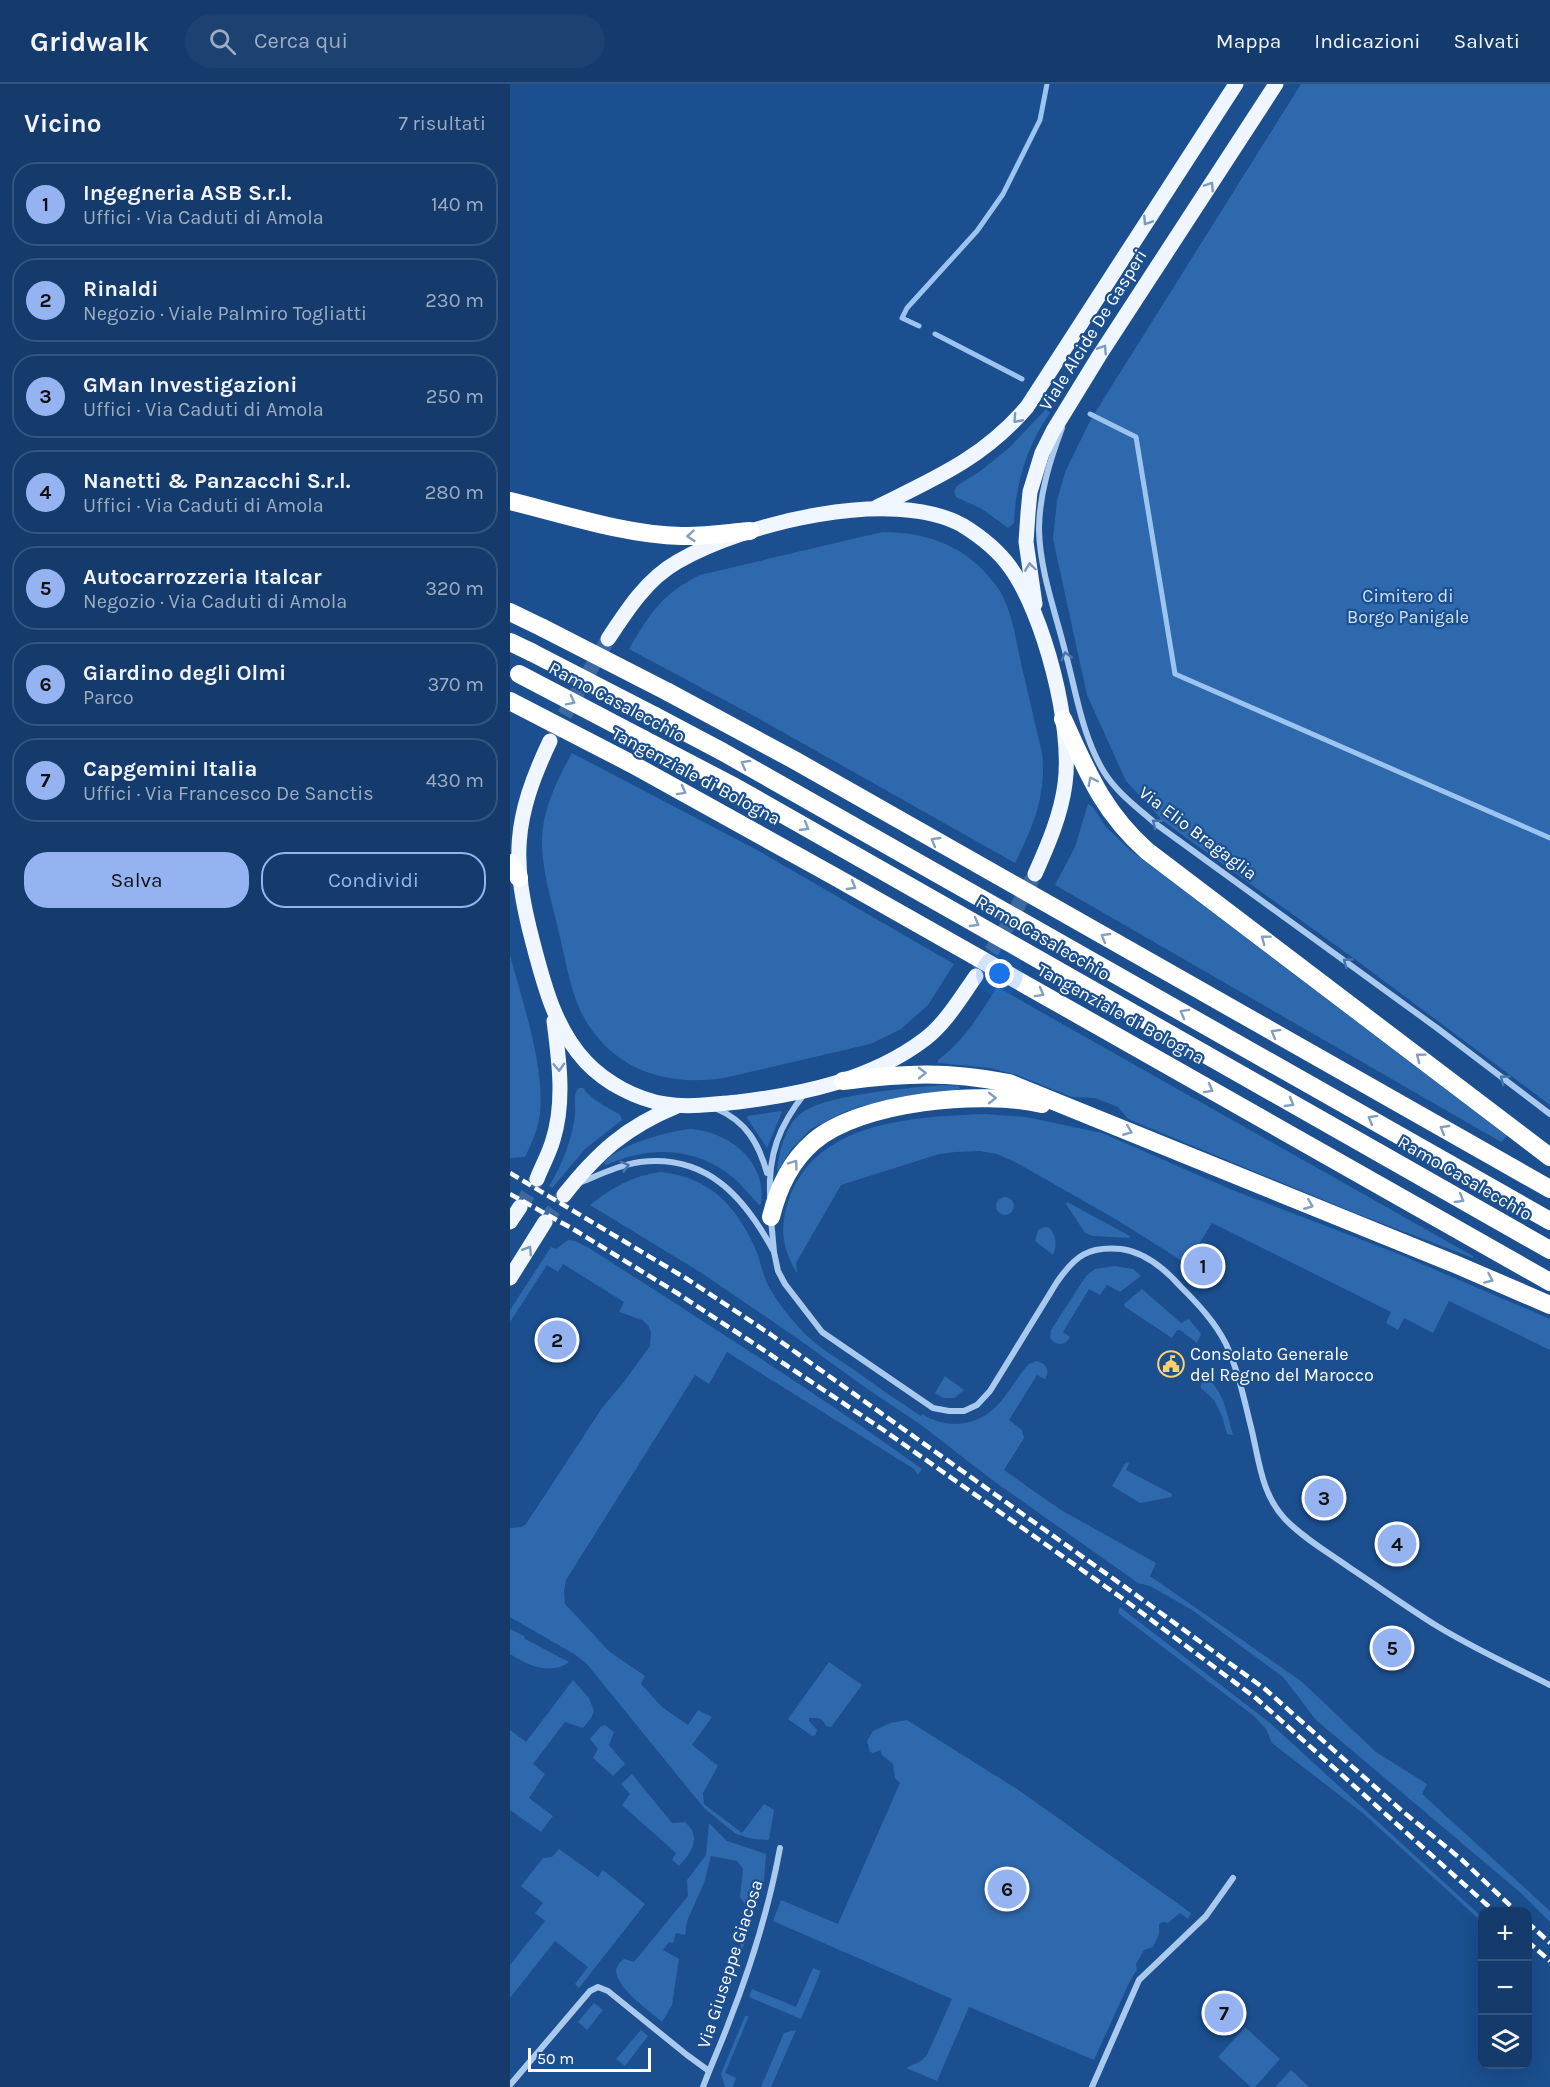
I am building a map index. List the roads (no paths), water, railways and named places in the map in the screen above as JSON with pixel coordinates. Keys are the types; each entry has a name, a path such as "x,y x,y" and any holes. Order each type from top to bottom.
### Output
{"highway":[{"path":"510,501 618,528 665,535 682,537 750,531"},
{"path":"510,612 668,692 806,767 1550,1189"},
{"name":"Ramo Casalecchio","path":"510,642 733,757 1550,1221"},
{"name":"Ramo Casalecchio","path":"514,672 765,804 1550,1250"},
{"name":"Tangenziale di Bologna","path":"510,701 630,763 822,869 1550,1282"},
{"path":"1063,718 1100,798 1128,834 1550,1156"},
{"path":"843,1081 894,1074 940,1073 1009,1083 1455,1263 1550,1305"},
{"path":"771,1217 780,1188 798,1157 820,1136 844,1123 864,1116 935,1101 986,1098 1024,1100 1090,1116"}],"main road":[{"name":"Viale Alcide De Gasperi","path":"871,510 955,469 993,442 1019,416 1080,326 1236,84"},
{"name":"Viale Alcide De Gasperi","path":"1038,625 1026,542 1030,492 1042,453 1085,379 1276,84"},
{"path":"608,639 645,589 676,562 750,531 796,520 871,510 911,510 930,513 960,524 987,542 1017,578 1038,625 1054,675 1063,718 1067,760 1063,799 1035,874"},
{"path":"537,1179 553,1140 559,1109 558,1061 553,1009 514,871 522,813 533,779 550,741"},
{"path":"553,1009 572,1044 586,1062 604,1077 638,1096 666,1104 708,1105 807,1091 873,1070 927,1038 945,1019 976,976"},
{"path":"567,1191 591,1162 619,1139 646,1121 679,1105"},
{"path":"510,1222 520,1207"},
{"path":"510,1278 546,1222"}],"street":[{"name":"Via Elio Bragaglia","path":"1085,379 1055,446 1041,497 1039,530 1043,567 1089,743 1105,774 1126,799 1156,824 1343,959 1550,1114"},
{"path":"807,1091 785,1121 772,1153 769,1179 771,1217 778,1271 785,1284 822,1332 925,1404 957,1412 977,1405 990,1391 1057,1282 1079,1256 1096,1249 1134,1252 1150,1260 1175,1279 1209,1318 1226,1345 1241,1390 1265,1487 1275,1508 1286,1520 1341,1562 1437,1626 1550,1685"},
{"path":"708,1105 726,1112 747,1130 757,1143 769,1179"},
{"path":"567,1191 620,1167 639,1162 657,1161 691,1167 706,1173 730,1189 760,1227 774,1252"},
{"name":"Via Giuseppe Giacosa","path":"703,2087 729,2022 771,1899 780,1848"},
{"path":"1092,2087 1139,1980 1206,1916 1233,1878"},
{"path":"510,2085 590,1991 598,1987 608,1990 709,2071"}],"waterway":[{"path":"919,326 902,318 907,308 977,231 1003,194 1040,120 1047,84"},
{"path":"935,334 1022,379"},
{"path":"1090,414 1136,437 1175,674 1550,838"}],"tunnel":[{"path":"553,735 608,639"},
{"path":"979,971 1006,928 1035,874"},
{"path":"520,1207 537,1179"},
{"path":"545,1222 564,1195"}],"railway":[{"path":"510,1173 687,1279 770,1334 1265,1689 1401,1810 1461,1859 1512,1907"},
{"path":"510,1194 573,1229 759,1347 882,1429 1126,1601 1257,1699 1489,1907"},
{"path":"1532,1927 1550,1943"},
{"path":"1532,1945 1550,1961"}],"place":[{"name":"Ingegneria ASB S.r.l.","path":"1203,1266"},
{"name":"Rinaldi","path":"557,1340"},
{"name":"Consolato Generale del Regno del Marocco","path":"1171,1364"},
{"name":"GMan Investigazioni","path":"1324,1498"},
{"name":"Nanetti & Panzacchi S.r.l.","path":"1397,1544"},
{"name":"Autocarrozzeria Italcar","path":"1392,1648"},
{"name":"Giardino degli Olmi","path":"1007,1889"},
{"name":"Capgemini Italia","path":"1224,2013"}],"park label":[{"name":"Cimitero di Borgo Panigale","path":"1408,606"}]}
